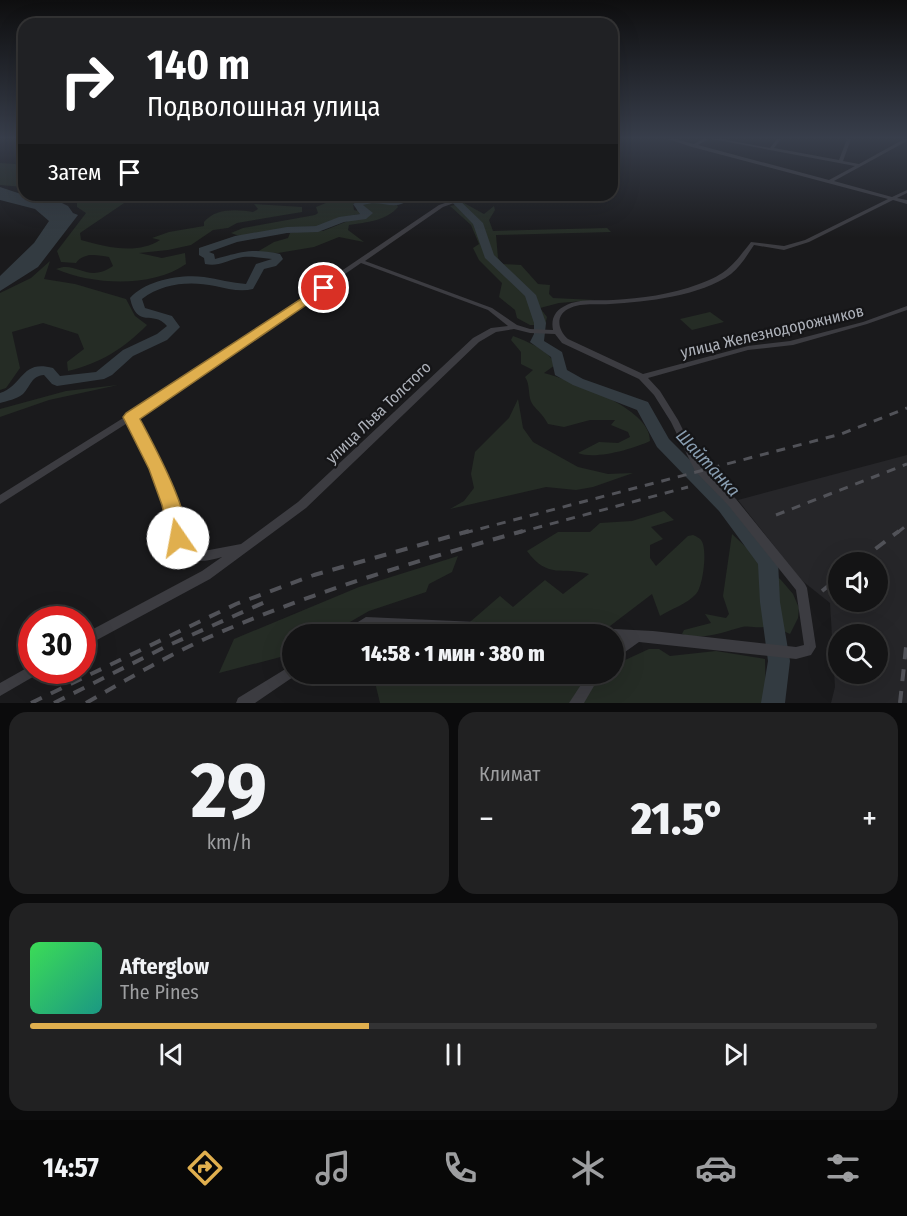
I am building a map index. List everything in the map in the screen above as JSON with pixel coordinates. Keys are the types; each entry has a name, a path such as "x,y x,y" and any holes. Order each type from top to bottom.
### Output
{"street":[{"path":"790,172 907,202"},
{"path":"829,182 846,172"},
{"path":"624,635 796,653 807,651 810,647 801,588 732,502 698,468 669,411 657,393 642,377 573,346 557,332 555,322 557,314 570,305 632,300 688,290 728,274 753,243 783,248 807,241 907,191"},
{"path":"0,500 131,417 363,262 441,206 451,204"},
{"path":"363,262 490,309 514,327 536,332 557,332"},
{"name":"улица Железнодорожников","path":"642,377 741,350 790,343 907,308"},
{"name":"улица Льва Толстого","path":"96,634 206,575 302,505 476,340 494,330 514,327"},
{"path":"131,417 158,469 171,505 178,538 190,554 203,555 241,548"},
{"path":"364,624 388,624"},
{"path":"624,646 637,636"},
{"path":"243,703 282,678"},
{"path":"0,690 18,679"},
{"path":"576,703 588,684"}],"shaded area":[{"path":"0,172 18,172 18,186 0,185"},
{"path":"0,187 18,193 18,201 58,201 78,215 38,267 0,291 0,276 34,243 49,221 35,209 0,200"},
{"path":"77,201 127,201 80,233 81,240 121,248 151,245 160,240 152,238 169,232 204,226 204,222 209,217 220,212 240,210 253,212 258,209 254,204 302,207 302,212 237,223 228,228 213,230 191,245 139,253 162,258 185,253 186,264 157,277 122,282 87,278 56,269 70,267 96,273 113,266 109,257 95,255 83,257 76,263 61,262 57,251 86,213 77,207"},
{"path":"331,201 358,201 353,204 354,210 357,211 356,204 362,201 406,201 397,205 398,207 393,212 382,218 349,225 348,230 364,242 339,237 314,247 278,253 257,252 274,242 288,238 290,233 307,230 323,231 364,213 338,218 318,226 239,236 231,233 243,228 315,215 318,213 316,207"},
{"path":"464,203 484,214 494,206 495,210 489,220 493,231 607,228 611,232 496,235 498,258 503,264 521,265 538,284 550,285 549,294 553,298 595,300 559,303 540,308 547,317 545,325 530,325 517,318 515,310 499,297 502,283 479,260 473,248 479,244 471,225 450,206"},
{"path":"50,261 44,279 75,284 126,299 135,316 147,325 111,354 91,364 68,371 67,362 84,349 78,334 43,323 12,332 20,368 6,388 0,390 0,293 31,278"},
{"path":"710,312 724,322 692,330 680,319"},
{"path":"513,336 548,355 555,365 544,373 607,397 638,417 647,429 650,441 604,454 578,453 599,442 618,443 630,437 628,432 611,425 615,420 590,420 564,427 548,424 531,402 525,377 533,370 521,364 521,352 511,340"},
{"path":"118,385 49,400 0,417 0,409 66,391"},
{"path":"518,399 523,428 533,442 578,467 608,474 633,473 593,487 576,490 546,487 450,509 464,501 474,488 471,474 475,452 509,418"},
{"path":"907,455 907,703 831,703 835,684 888,684 888,624 831,624 831,612 888,612 888,552 828,552 828,601 800,579 738,500"},
{"path":"664,511 674,520 651,527 663,539 650,545 650,558 656,566 688,536 693,535 701,539 704,567 701,584 696,594 684,604 660,616 652,594 613,624 468,624 500,596 513,607 545,580 563,594 589,574 549,569 542,566 527,551 558,532 590,532 600,523 632,521"},
{"path":"732,534 793,594 799,608 798,618 790,634 770,625 742,627 697,637 682,634 684,630 711,623 705,614 726,618 729,614 723,596"},
{"path":"458,556 452,572 429,584 426,592 369,611 346,624 282,624 282,657 219,673 234,639 359,587"},
{"path":"649,649 659,649 670,656 716,651 765,659 766,703 380,703 375,684 624,684 624,661"}],"waterway":[{"name":"Шайтанка","path":"0,398 16,392 28,375 39,370 48,371 57,381 99,376 107,372 128,353 162,337 174,327 168,319 149,315 139,310 136,298 142,293 165,284 190,280 249,287 260,266 272,264 278,259 276,256 246,254 209,262 210,256 204,255 203,250 235,239 287,230 318,229 342,219 363,217 368,213 360,209 358,204 366,201"},
{"name":"Шайтанка","path":"379,201 391,203 403,201"},
{"name":"Шайтанка","path":"455,201 478,223 489,256 530,295 540,323 537,342 557,355 560,372 578,382 643,406 663,443 725,506 768,561 770,602 779,661 773,703"}],"railway":[{"path":"464,533 841,434 907,408"},
{"path":"776,515 907,464"},
{"path":"517,533 688,487"},
{"path":"897,533 907,525"},
{"path":"31,703 236,604 314,575 469,531"},
{"path":"86,703 176,653 245,622 363,579 523,531"},
{"path":"871,552 899,531"},
{"path":"822,591 828,586"},
{"path":"54,703 167,646 265,602"},
{"path":"900,703 907,638"}],"route":[{"path":"178,538 171,505 158,469 131,417 324,288"}]}
